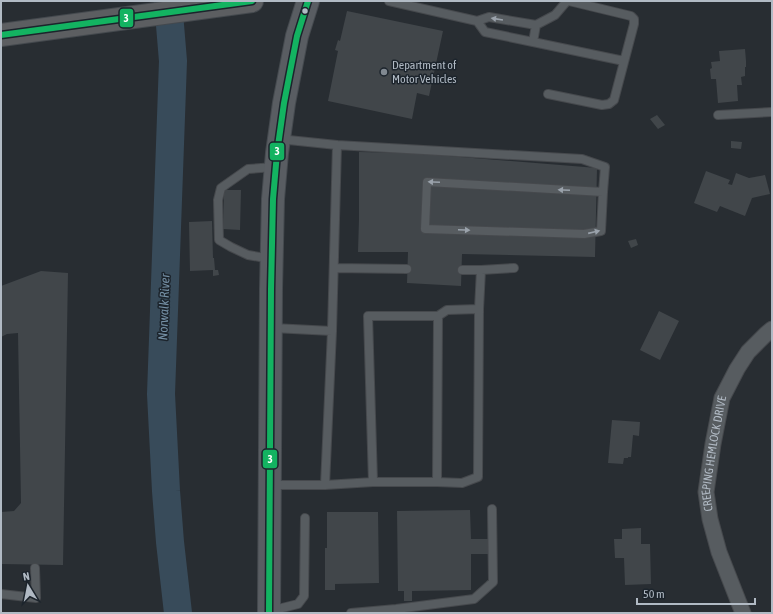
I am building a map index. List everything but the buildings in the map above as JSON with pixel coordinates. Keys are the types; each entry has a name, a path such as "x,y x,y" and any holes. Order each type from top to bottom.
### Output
{"highway":[{"path":"1,35 252,1"}],"main road":[{"path":"270,612 273,199 278,139 284,102 297,36 308,1"}],"street":[{"name":"CREEPING HEMLOCK DRIVE","path":"743,613 718,552 710,519 706,492 722,398 737,369 748,352 772,329"}],"lane":[{"path":"389,1 477,21 489,17 536,25 555,15 568,1 631,16 634,19 614,100 609,104 602,105 548,94"},
{"path":"477,21 485,32 624,61"},
{"path":"533,42 536,25"},
{"path":"718,115 772,112"},
{"path":"278,139 337,145 582,159 605,167 601,231 584,234 426,229 427,182 603,192"},
{"path":"325,484 332,331 337,145"},
{"path":"272,259 248,255 219,240 218,200 221,188 248,169 276,167"},
{"path":"334,268 407,269"},
{"path":"462,270 514,268"},
{"path":"270,485 373,482 462,483 478,477 481,270"},
{"path":"373,482 368,316 438,316 447,310 480,309"},
{"path":"437,482 438,316"},
{"path":"271,328 332,331"},
{"path":"351,613 474,599 493,582 492,509"},
{"path":"270,612 298,604 304,596 305,518"},
{"path":"1,594 36,598 35,568"}],"waterway":[{"name":"Norwalk River","path":"168,1 173,61 161,394 166,491 178,613"}],"transit line":[{"name":"3","path":"1,35 252,1"},
{"name":"3","path":"269,613 273,199 277,153 284,103 297,36 308,1"}],"place":[{"name":"Department of Motor Vehicles","path":"384,72"}]}
